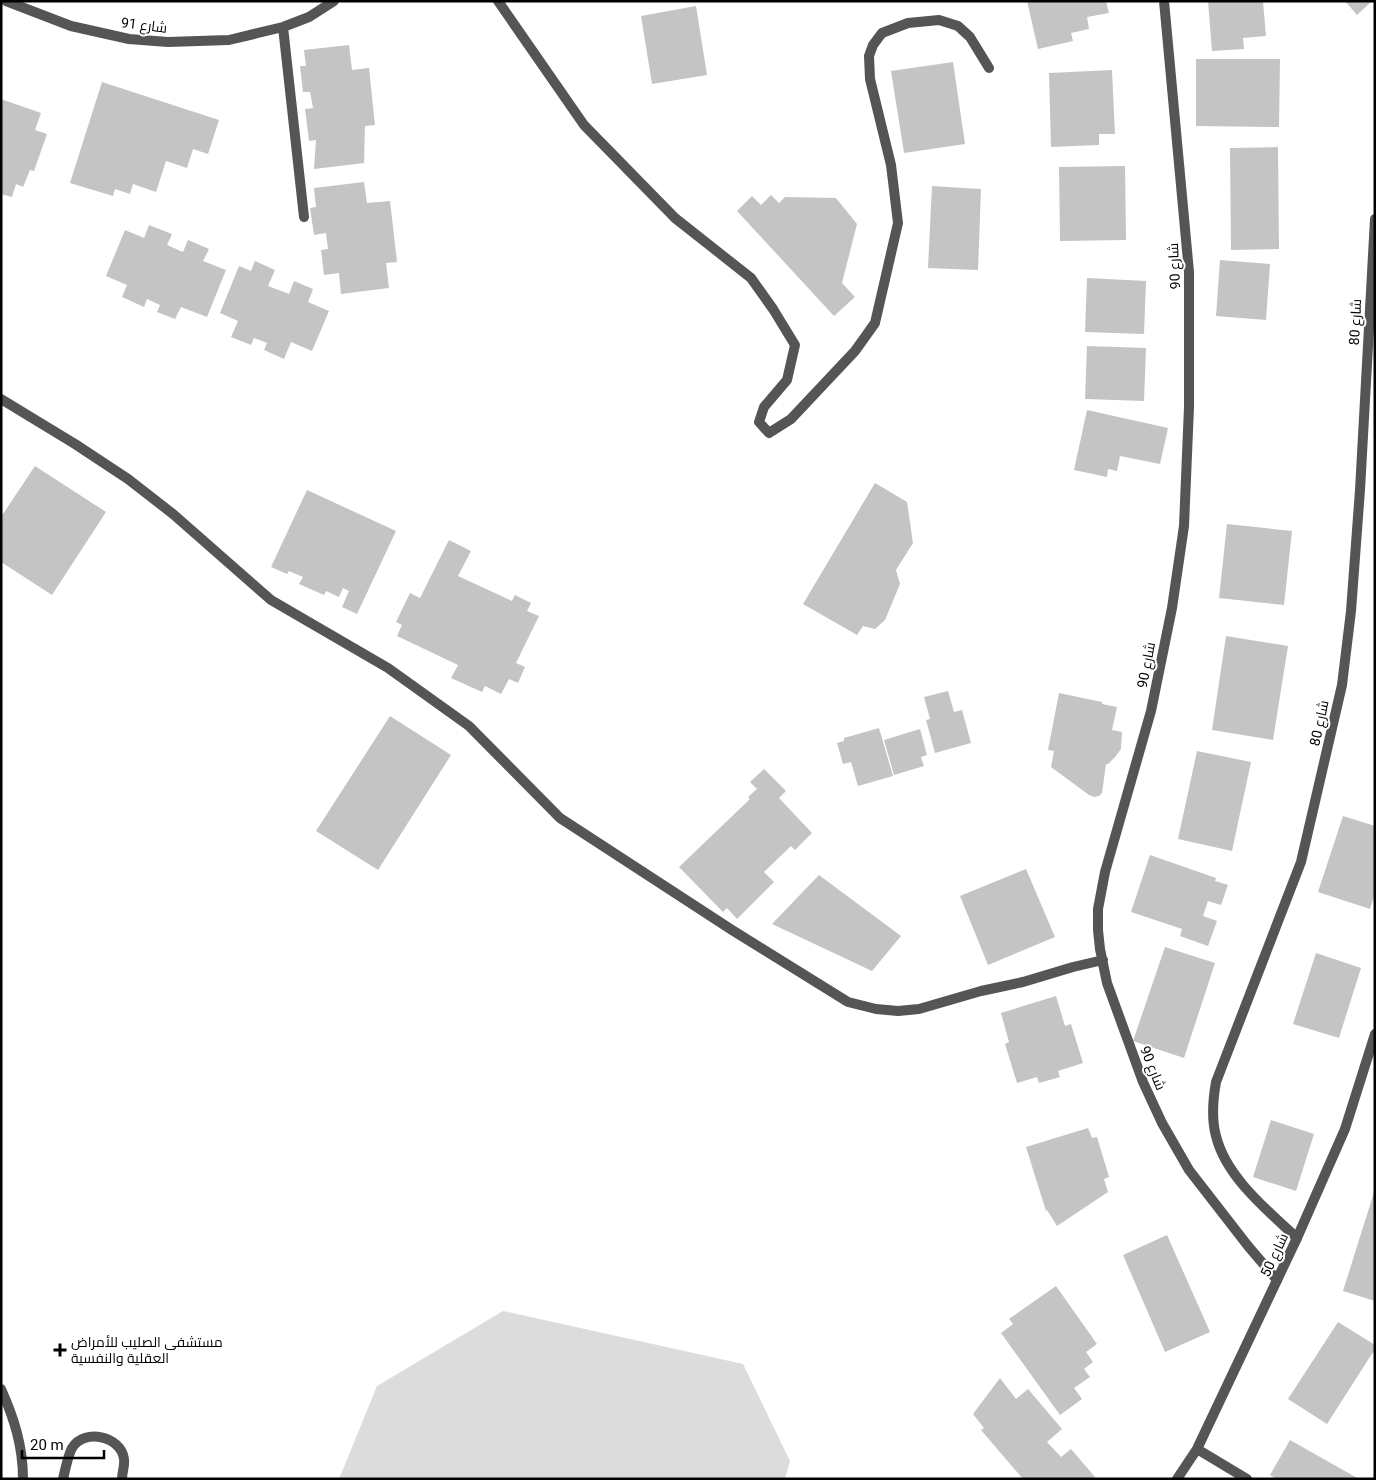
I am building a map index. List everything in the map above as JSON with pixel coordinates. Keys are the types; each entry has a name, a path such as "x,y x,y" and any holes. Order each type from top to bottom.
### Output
{"street":[{"name":"شارع 91","path":"6,1 72,26 129,39 168,42 229,40 283,27 309,17 334,1"},
{"path":"498,1 584,125 675,218 751,278 774,309 795,345 787,380 764,407 759,422 769,434 791,419 856,351 875,323 898,224 891,166 870,79 869,56 873,45 882,32 908,23 939,20 958,26 970,37 989,68"},
{"name":"شارع 90","path":"1164,1 1189,272 1189,407 1184,526 1172,608 1151,711 1105,872 1098,908 1098,930 1107,982 1143,1082 1162,1123 1189,1170 1277,1280"},
{"path":"283,27 304,217"},
{"name":"شارع 80","path":"1297,1238 1259,1202 1226,1162 1216,1136 1213,1098 1216,1082 1301,862 1342,685 1351,611 1360,490 1375,219"},
{"path":"1,399 128,479 173,514 271,600 388,668 470,726 560,818 732,930 848,1002 876,1009 898,1011 919,1009 1103,960"},
{"name":"شارع 50","path":"1177,1479 1197,1449 1297,1238 1345,1129 1373,1046 1375,1034"},
{"path":"1,1389 12,1414 19,1438 23,1463 23,1479"},
{"path":"63,1479 72,1448 84,1437 101,1436 117,1445 124,1458 122,1479"},
{"path":"1197,1449 1247,1479"}],"shaded area":[{"path":"503,1311 743,1364 790,1461 785,1479 339,1479 377,1386"}],"building":[{"path":"1027,1 1106,1 1109,13 1087,17 1089,29 1071,33 1073,41 1038,49"},
{"path":"1208,1 1263,1 1266,36 1243,38 1244,49 1212,51"},
{"path":"1345,1 1372,1 1357,15"},
{"path":"696,6 707,75 652,84 641,16"},
{"path":"349,45 352,70 369,68 375,125 365,126 364,163 314,169 316,140 309,141 305,109 313,108 310,92 303,92 300,66 306,66 304,50"},
{"path":"1196,59 1280,59 1279,127 1196,126"},
{"path":"953,62 965,144 904,153 891,71"},
{"path":"1112,70 1115,134 1099,134 1099,145 1051,147 1049,73"},
{"path":"102,82 219,120 208,154 193,149 187,168 166,161 156,192 133,184 130,194 115,189 113,196 70,183"},
{"path":"1,99 41,113 35,130 47,134 34,171 30,170 23,187 16,184 12,197 1,194"},
{"path":"1278,147 1279,249 1231,250 1230,148"},
{"path":"1125,166 1126,240 1060,241 1059,167"},
{"path":"364,182 367,203 390,201 397,262 386,263 389,288 341,294 339,273 324,275 321,250 328,249 326,233 314,235 310,208 316,207 314,188"},
{"path":"932,186 981,189 978,270 928,268"},
{"path":"771,195 779,203 785,197 836,198 857,224 842,283 855,297 834,316 737,211 752,196 761,205"},
{"path":"149,225 172,234 167,245 183,252 188,240 209,249 203,261 226,270 207,317 181,307 175,319 157,312 160,305 147,299 144,307 122,297 127,285 106,276 125,230 144,238"},
{"path":"1220,260 1270,264 1266,320 1216,316"},
{"path":"255,261 275,270 268,286 289,294 294,281 313,289 308,302 329,311 312,351 291,342 284,359 264,350 267,343 254,338 251,345 231,337 238,321 220,313 239,266 251,271"},
{"path":"1087,278 1146,281 1144,334 1085,332"},
{"path":"1087,346 1146,348 1144,401 1085,399"},
{"path":"1087,410 1168,428 1160,464 1120,456 1117,471 1108,469 1107,477 1074,470"},
{"path":"35,466 106,512 52,595 1,562 1,517"},
{"path":"875,483 907,502 913,543 896,570 900,584 885,620 875,629 863,626 857,635 803,604"},
{"path":"307,490 396,531 357,614 342,607 349,591 343,588 339,597 326,591 324,595 299,584 303,577 289,571 287,574 271,567"},
{"path":"1227,524 1292,531 1284,605 1219,598"},
{"path":"449,540 471,551 458,576 512,601 515,595 531,603 527,611 539,616 516,663 525,667 518,683 509,679 501,694 485,686 482,692 451,678 458,665 397,636 402,625 396,622 410,593 420,598"},
{"path":"1226,636 1288,646 1273,740 1212,730"},
{"path":"948,691 954,712 962,710 971,743 935,753 926,720 930,719 924,697"},
{"path":"1059,693 1117,707 1112,730 1122,732 1121,749 1106,764 1102,793 1099,796 1089,795 1051,767 1054,751 1048,750"},
{"path":"390,716 451,755 378,870 316,831"},
{"path":"879,728 893,776 858,786 851,762 843,764 837,743 844,741 844,738"},
{"path":"920,729 927,755 921,757 924,766 894,775 884,740"},
{"path":"1197,751 1251,762 1232,851 1178,839"},
{"path":"764,769 786,791 779,798 812,833 795,850 791,846 764,872 774,882 737,919 727,908 723,912 679,867 750,799 748,797 757,789 750,782"},
{"path":"1343,816 1375,826 1375,893 1370,909 1318,892"},
{"path":"1150,855 1216,878 1215,881 1228,885 1221,905 1208,901 1203,916 1217,921 1208,946 1180,936 1182,929 1131,912"},
{"path":"1026,869 1055,937 988,965 960,896"},
{"path":"819,875 901,936 872,971 772,924"},
{"path":"1165,947 1215,963 1184,1058 1133,1041"},
{"path":"1316,953 1361,968 1339,1038 1293,1024"},
{"path":"1056,996 1065,1026 1071,1024 1083,1063 1058,1071 1060,1077 1039,1083 1037,1077 1017,1083 1005,1044 1009,1042 1001,1013"},
{"path":"1271,1120 1314,1134 1296,1191 1253,1177"},
{"path":"1088,1128 1092,1138 1097,1137 1109,1177 1104,1179 1108,1192 1057,1226 1046,1211 1026,1147"},
{"path":"1375,1189 1375,1301 1343,1291"},
{"path":"1167,1235 1210,1332 1165,1352 1123,1255"},
{"path":"1056,1286 1097,1344 1086,1352 1093,1362 1084,1369 1090,1377 1074,1388 1082,1399 1060,1415 1001,1333 1013,1324 1009,1319"},
{"path":"1338,1322 1375,1345 1375,1349 1327,1424 1288,1399"},
{"path":"1000,1378 1016,1399 1028,1389 1062,1429 1047,1442 1061,1457 1071,1449 1095,1477 1093,1479 1023,1479 981,1430 984,1428 973,1414"},
{"path":"1290,1440 1359,1479 1277,1479 1270,1475"}],"place":[{"name":"مستشفى الصليب للأمراض العقلية والنفسية","path":"60,1350"}]}
